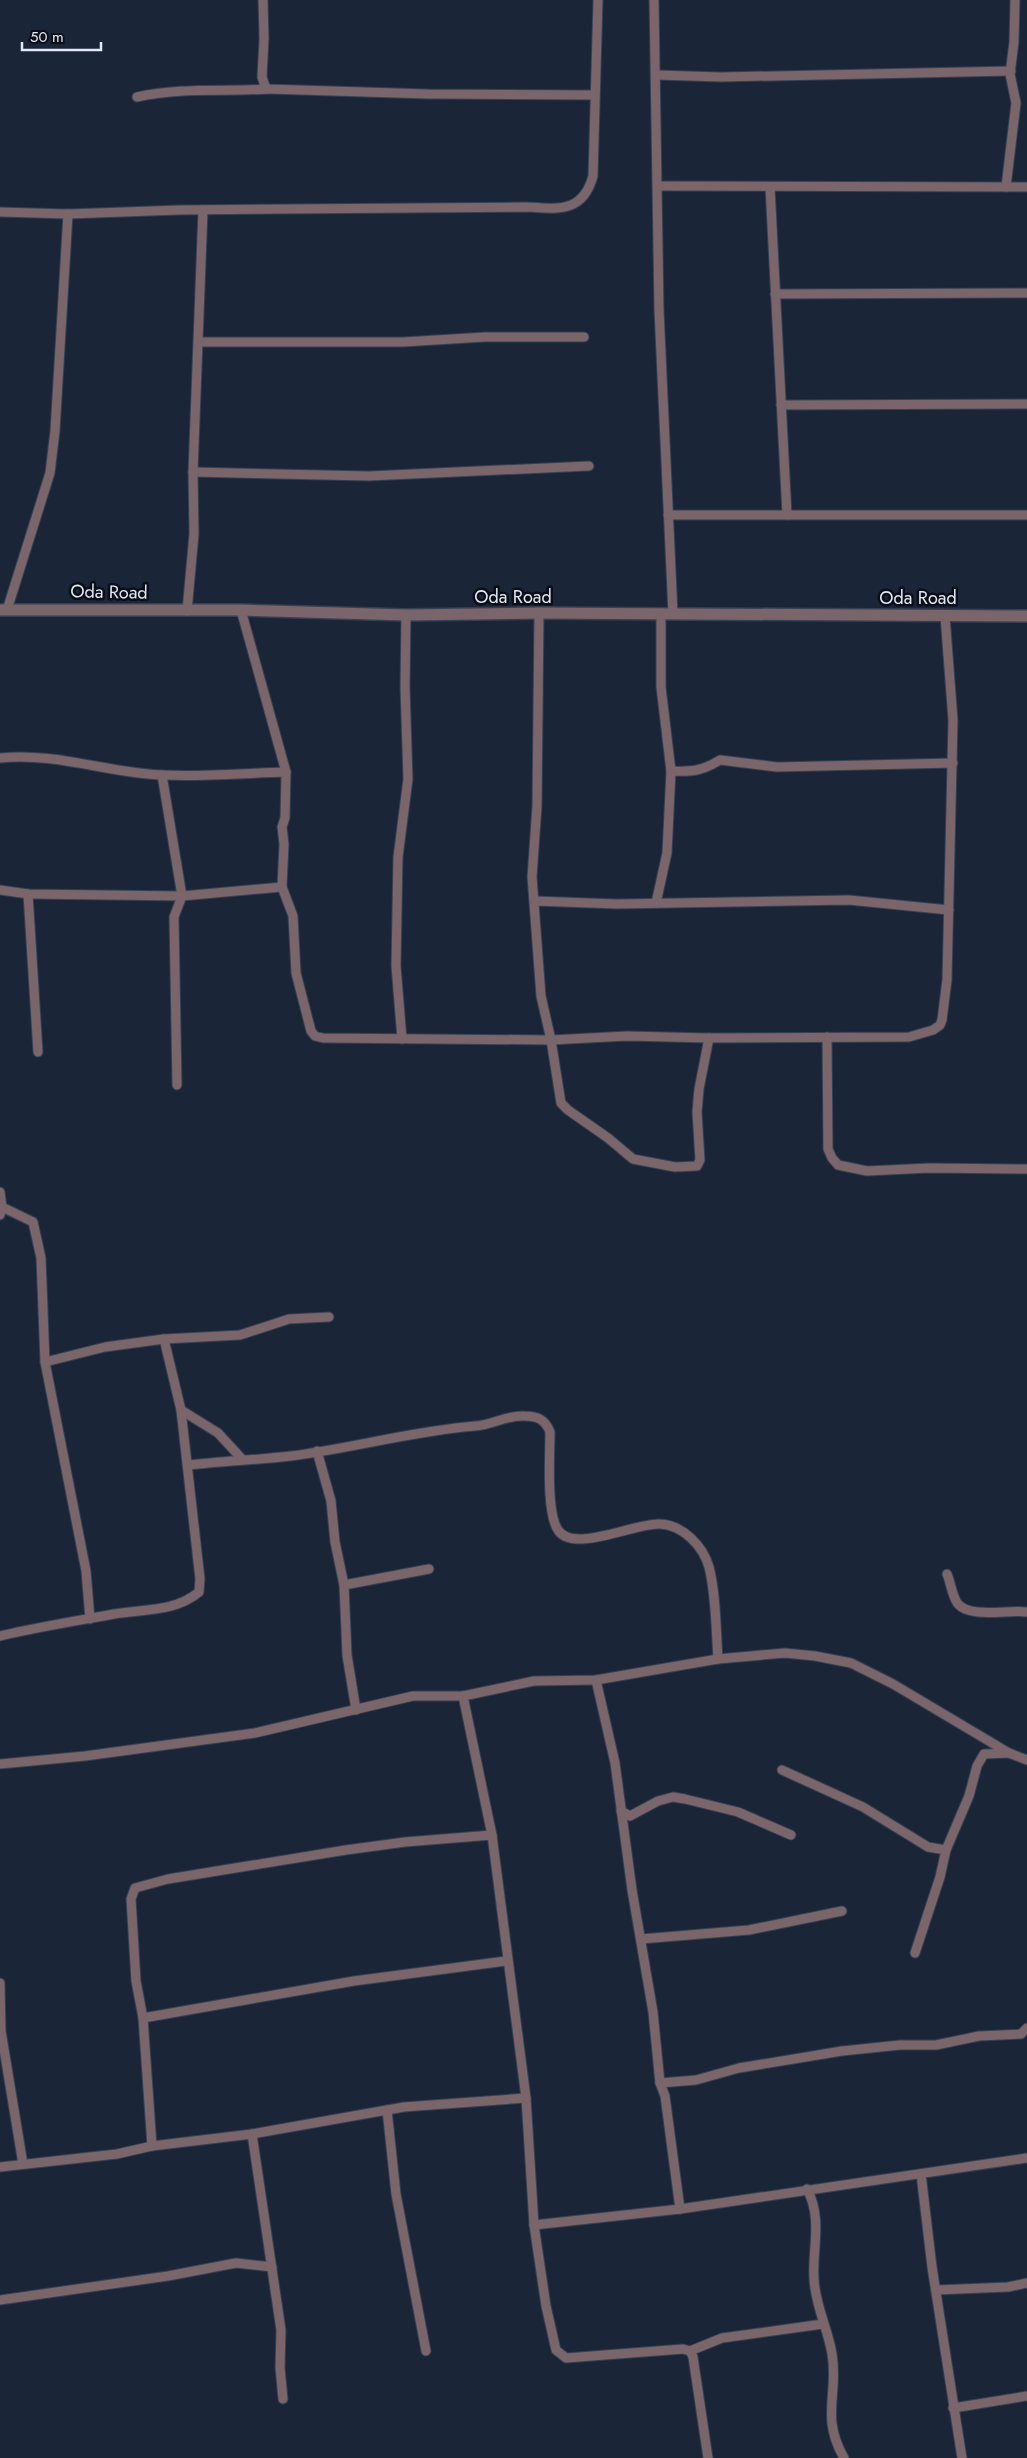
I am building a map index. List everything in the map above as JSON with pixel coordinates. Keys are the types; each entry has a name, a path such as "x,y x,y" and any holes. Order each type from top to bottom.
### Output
{"street":[{"path":"263,0 264,39 262,77 264,86 268,89"},
{"path":"0,212 68,214 203,210 568,207 584,196 593,176 598,0"},
{"path":"654,0 657,75 658,310 673,614"},
{"path":"1006,187 1012,150 1016,103 1010,71 1015,33 1015,0"},
{"path":"657,75 721,77 1010,71"},
{"path":"137,98 162,92 232,92 268,89 428,94 594,94"},
{"path":"658,186 1027,187"},
{"path":"770,187 787,515"},
{"path":"187,611 194,534 193,472 203,210"},
{"path":"4,610 50,473 57,411 68,214"},
{"path":"775,294 1027,293"},
{"path":"199,342 393,342 494,337 584,337"},
{"path":"781,405 1027,404"},
{"path":"193,472 369,476 589,466"},
{"path":"668,515 1027,515"},
{"name":"Oda Road","path":"4,610 241,610 406,615 539,613 1027,616"},
{"path":"241,610 286,772 285,818 282,827 284,844 282,887 293,916 296,973 311,1031 315,1036 323,1038 402,1039 551,1040 627,1036 709,1038 909,1037 934,1030 940,1025 942,1020 947,980 953,763 953,720 945,616"},
{"path":"539,613 537,806 532,877 541,996 551,1040 560,1098 568,1110 608,1138 633,1159 683,1167 696,1166 700,1160 697,1112 699,1089 709,1038"},
{"path":"656,904 667,853 671,771 661,687 661,614"},
{"path":"402,1039 396,966 398,857 408,779 405,688 406,615"},
{"path":"0,758 22,755 42,757 162,775 286,772"},
{"path":"671,771 689,772 705,769 720,760 777,768 953,763"},
{"path":"162,775 182,896 174,917 177,1085"},
{"path":"0,890 28,894 182,896 282,887"},
{"path":"28,894 38,1052"},
{"path":"535,901 656,904 849,900 949,910"},
{"path":"828,1037 828,1149 838,1165 867,1171 929,1168 1027,1169"},
{"path":"0,1192 1,1211 33,1222 41,1258 45,1362 86,1571 90,1619"},
{"path":"45,1362 105,1347 164,1339 240,1335 289,1318 329,1317"},
{"path":"0,1636 90,1619 176,1606 191,1599 199,1592 200,1579 189,1465 181,1410 164,1339"},
{"path":"181,1410 218,1433 242,1459"},
{"path":"189,1465 242,1459 252,1460 317,1451 414,1433 478,1426 512,1417 540,1418 546,1422 550,1432 551,1510 560,1534 571,1538 585,1539 661,1524 675,1529 697,1542 709,1567 718,1658"},
{"path":"317,1451 331,1501 335,1542 344,1585 347,1655 356,1710"},
{"path":"344,1585 429,1569"},
{"path":"947,1574 957,1603 961,1606 986,1613 1027,1612"},
{"path":"0,1764 85,1756 255,1733 413,1696 463,1696 534,1681 596,1680 718,1658 785,1653 815,1656 851,1664 893,1684 1009,1753 1027,1760"},
{"path":"596,1680 610,1735 653,2012 660,2083 665,2096 680,2209"},
{"path":"463,1696 492,1835 506,1961 526,2098 534,2225 546,2306 556,2350 562,2357 683,2349 690,2351 722,2338 823,2324"},
{"path":"915,1953 940,1877 946,1850 968,1801 980,1760 984,1754 1009,1753"},
{"path":"782,1770 863,1807 928,1847 946,1850"},
{"path":"622,1811 630,1816 658,1801 673,1797 738,1812 791,1835"},
{"path":"152,2146 143,2018 136,1981 131,1899 135,1888 168,1879 346,1850 405,1842 492,1835"},
{"path":"641,1939 749,1930 842,1911"},
{"path":"143,2018 354,1981 506,1961"},
{"path":"0,1983 1,2031 22,2164"},
{"path":"660,2083 696,2080 739,2068 842,2051 900,2045 936,2045 980,2036 1022,2034 1027,2028"},
{"path":"0,2167 117,2154 152,2146 252,2134 386,2110 526,2098"},
{"path":"386,2110 396,2194 426,2351"},
{"path":"252,2134 281,2330 280,2368 284,2399"},
{"path":"534,2225 680,2209 1027,2158"},
{"path":"921,2174 953,2408 962,2458"},
{"path":"807,2189 813,2202 817,2221 814,2277 823,2324 832,2350 834,2369 830,2415 835,2440 844,2458"},
{"path":"256,2265 268,2250"},
{"path":"0,2300 168,2276 236,2263 272,2267"},
{"path":"936,2290 1008,2287 1027,2283"},
{"path":"690,2351 693,2357 708,2458"},
{"path":"953,2408 1027,2396"}]}
